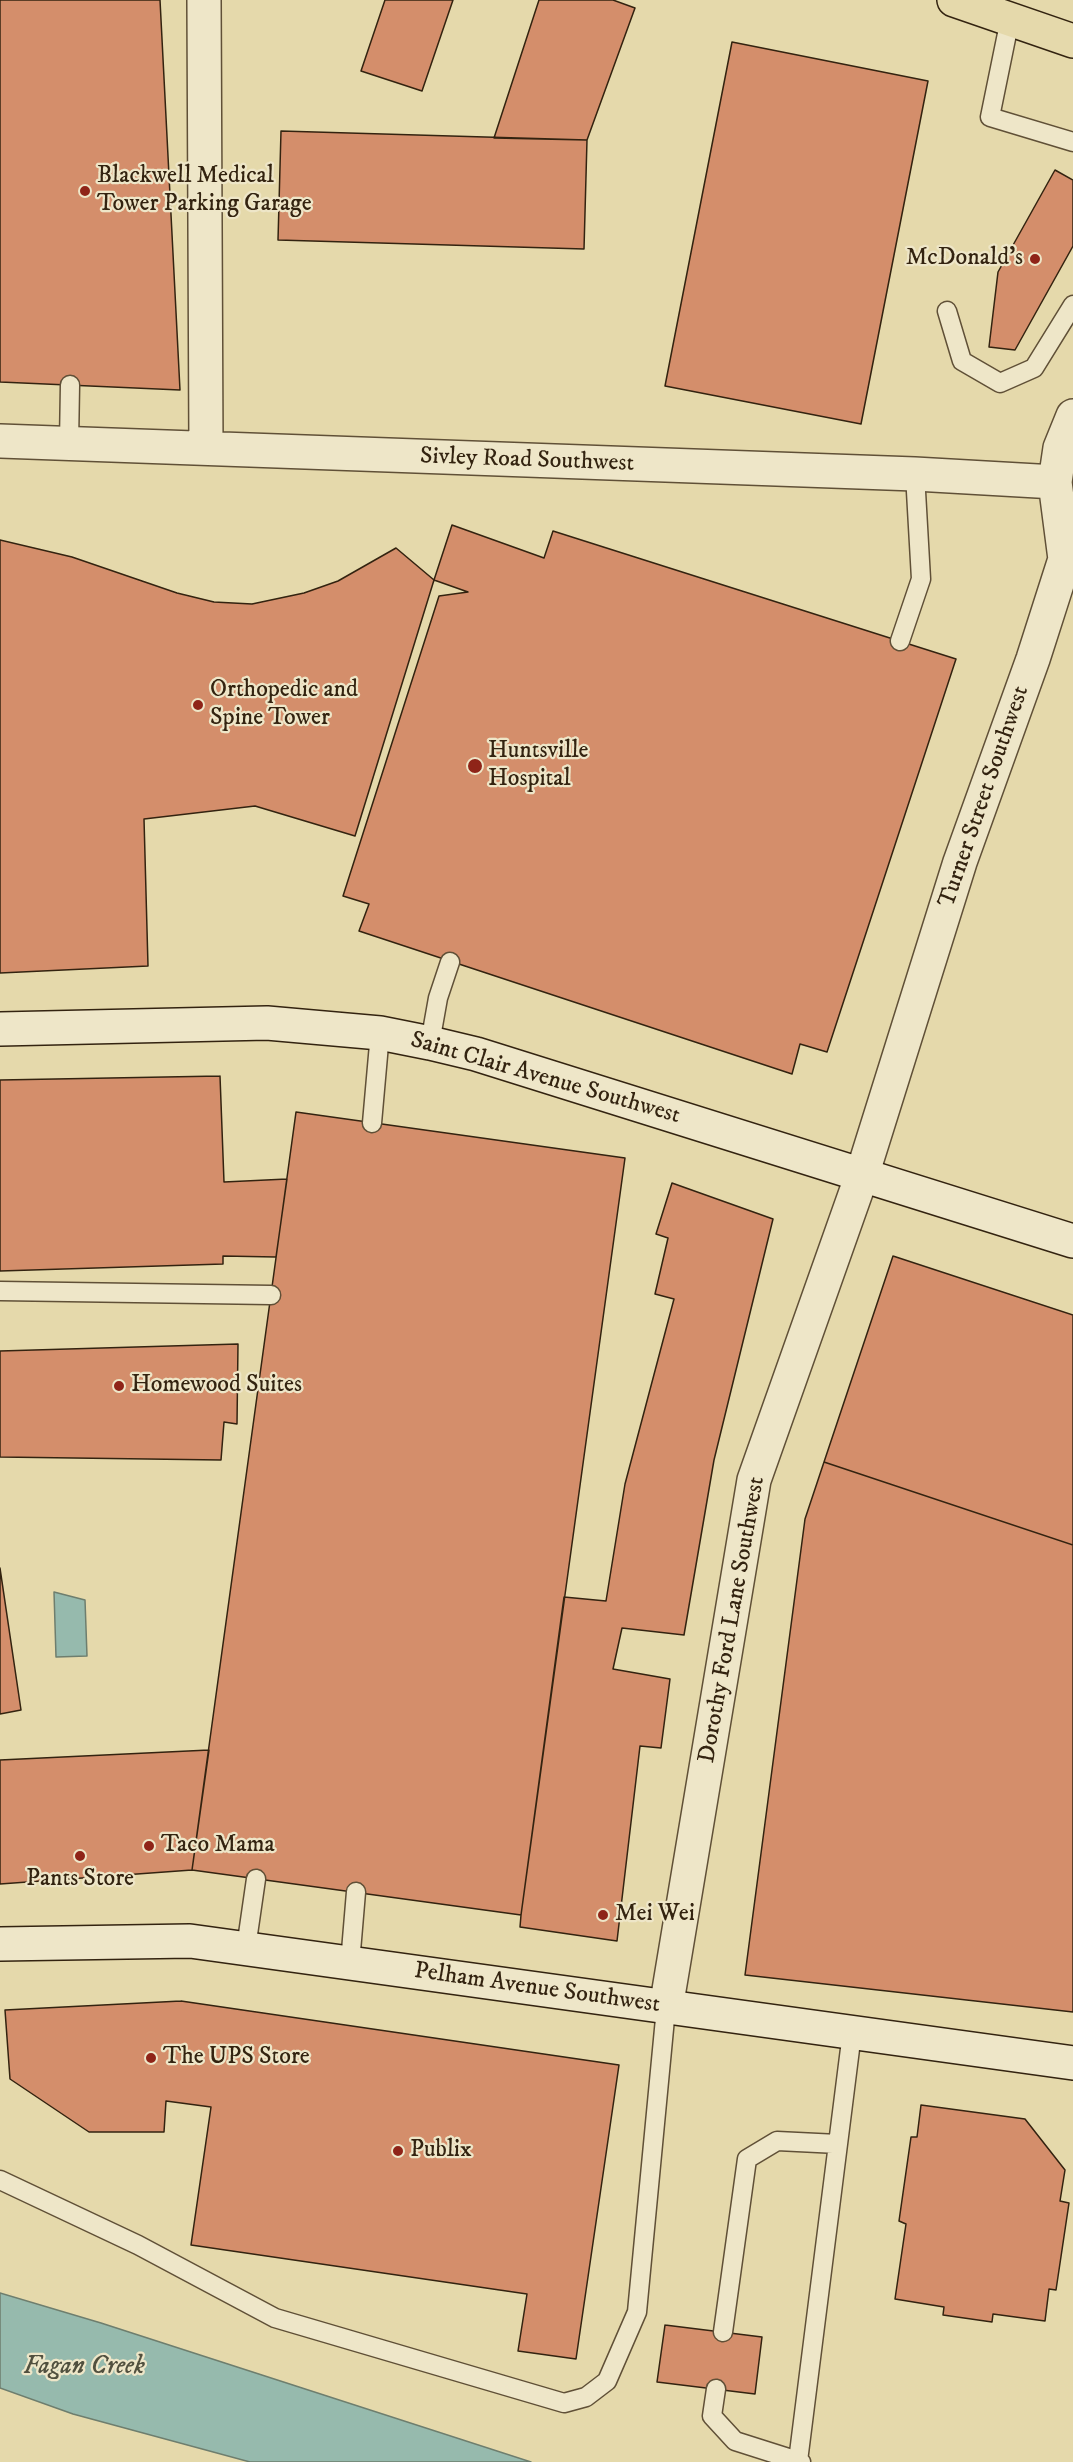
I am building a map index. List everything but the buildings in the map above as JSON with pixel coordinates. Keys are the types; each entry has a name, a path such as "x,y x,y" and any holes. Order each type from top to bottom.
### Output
{"highway":[{"path":"954,0 1073,41"}],"street":[{"path":"204,0 206,448"},
{"name":"Turner Street Southwest","path":"862,1175 960,862 1069,560 1055,482 1060,448 1073,416"},
{"name":"Sivley Road Southwest","path":"0,441 915,474 1055,482"},
{"name":"Saint Clair Avenue Southwest","path":"0,1029 267,1023 380,1034 430,1043 476,1054 1073,1241"},
{"name":"Dorothy Ford Lane Southwest","path":"666,2008 754,1480 862,1175"},
{"name":"Pelham Avenue Southwest","path":"0,1944 190,1941 1073,2063"}],"lane":[{"path":"1010,19 990,117 1073,142"},
{"path":"947,311 962,361 1000,383 1034,368 1073,305"},
{"path":"69,443 70,385"},
{"path":"900,641 921,579 915,474"},
{"path":"430,1043 438,998 450,962"},
{"path":"372,1123 380,1034"},
{"path":"0,1291 271,1294"},
{"path":"246,1948 256,1879"},
{"path":"350,1963 356,1892"},
{"path":"0,2180 138,2245 275,2318 564,2403 586,2397 607,2381 637,2312 666,2008"},
{"path":"716,2389 712,2416 735,2440 800,2461 852,2034"},
{"path":"723,2332 747,2159 777,2141 838,2145"}],"water":[{"path":"54,1592 85,1600 87,1656 56,1657"},
{"name":"Fagan Creek","path":"0,2293 101,2323 531,2462 250,2462 73,2414 0,2388"}],"place":[{"name":"Blackwell Medical Tower Parking Garage","path":"85,191"},
{"name":"McDonald's","path":"1035,259"},
{"name":"Orthopedic and Spine Tower","path":"198,705"},
{"name":"Huntsville Hospital","path":"475,766"},
{"name":"Homewood Suites","path":"119,1386"},
{"name":"Taco Mama","path":"149,1846"},
{"name":"Pants Store","path":"80,1856"},
{"name":"Mei Wei","path":"603,1915"},
{"name":"The UPS Store","path":"151,2058"},
{"name":"Publix","path":"398,2151"}]}
